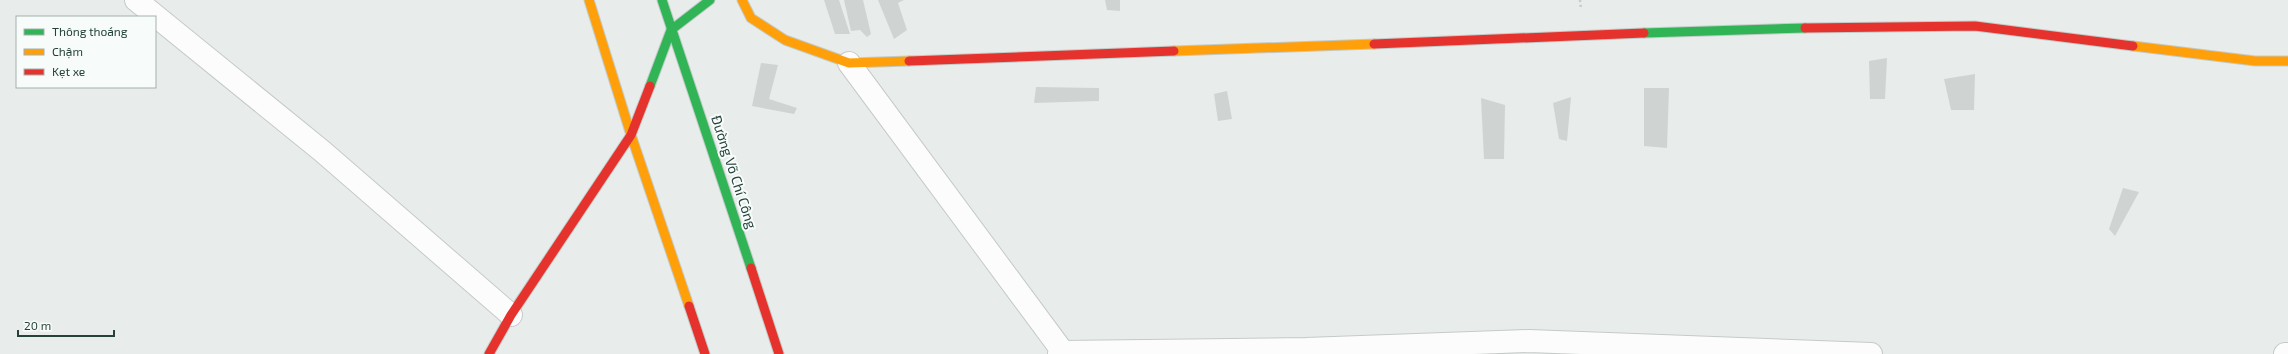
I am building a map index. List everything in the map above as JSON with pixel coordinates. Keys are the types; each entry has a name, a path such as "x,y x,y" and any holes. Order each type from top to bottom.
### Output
{"street":[{"path":"136,0 156,16"},
{"path":"589,0 631,135 705,354"},
{"name":"Đường Võ Chí Công","path":"662,0 779,354"},
{"path":"489,354 511,315 631,135 671,30 710,0"},
{"path":"742,0 751,18 784,40 849,63 1846,26 1975,26 2255,61 2288,61"},
{"path":"156,16 322,151 511,315"},
{"path":"849,63 1061,353 1310,352 1530,347 1871,354"}],"building":[{"path":"824,0 839,0 850,34 835,34"},
{"path":"844,0 863,0 871,34 867,37 860,30 851,31"},
{"path":"878,0 904,0 898,3 907,30 894,39"},
{"path":"1105,0 1120,0 1120,11 1107,10"},
{"path":"1887,58 1885,99 1870,99 1869,61"},
{"path":"761,63 778,65 769,99 797,108 794,114 752,106"},
{"path":"1975,74 1974,110 1951,110 1944,79"},
{"path":"1036,87 1099,88 1099,101 1034,103"},
{"path":"1644,88 1669,88 1667,148 1644,146"},
{"path":"1227,91 1232,119 1218,121 1214,94"},
{"path":"1571,97 1567,141 1559,139 1553,103"},
{"path":"1481,98 1505,105 1504,159 1484,159"},
{"path":"2123,188 2139,192 2115,236 2109,229"}],"traffic: fast":[{"path":"662,0 751,268"},
{"path":"650,86 671,30 710,0"},
{"path":"1644,33 1805,28"}],"traffic: slow":[{"path":"589,0 631,135 689,306"},
{"path":"742,0 751,18 785,40 849,63 909,61"},
{"path":"1174,51 1374,44"},
{"path":"2133,46 2255,61 2288,61"}],"traffic: jam":[{"path":"1805,28 1975,26 2133,46"},
{"path":"1374,44 1644,33"},
{"path":"909,61 1174,51"},
{"path":"489,354 511,315 631,135 650,86"},
{"path":"751,268 779,354"},
{"path":"689,306 705,354"}]}
